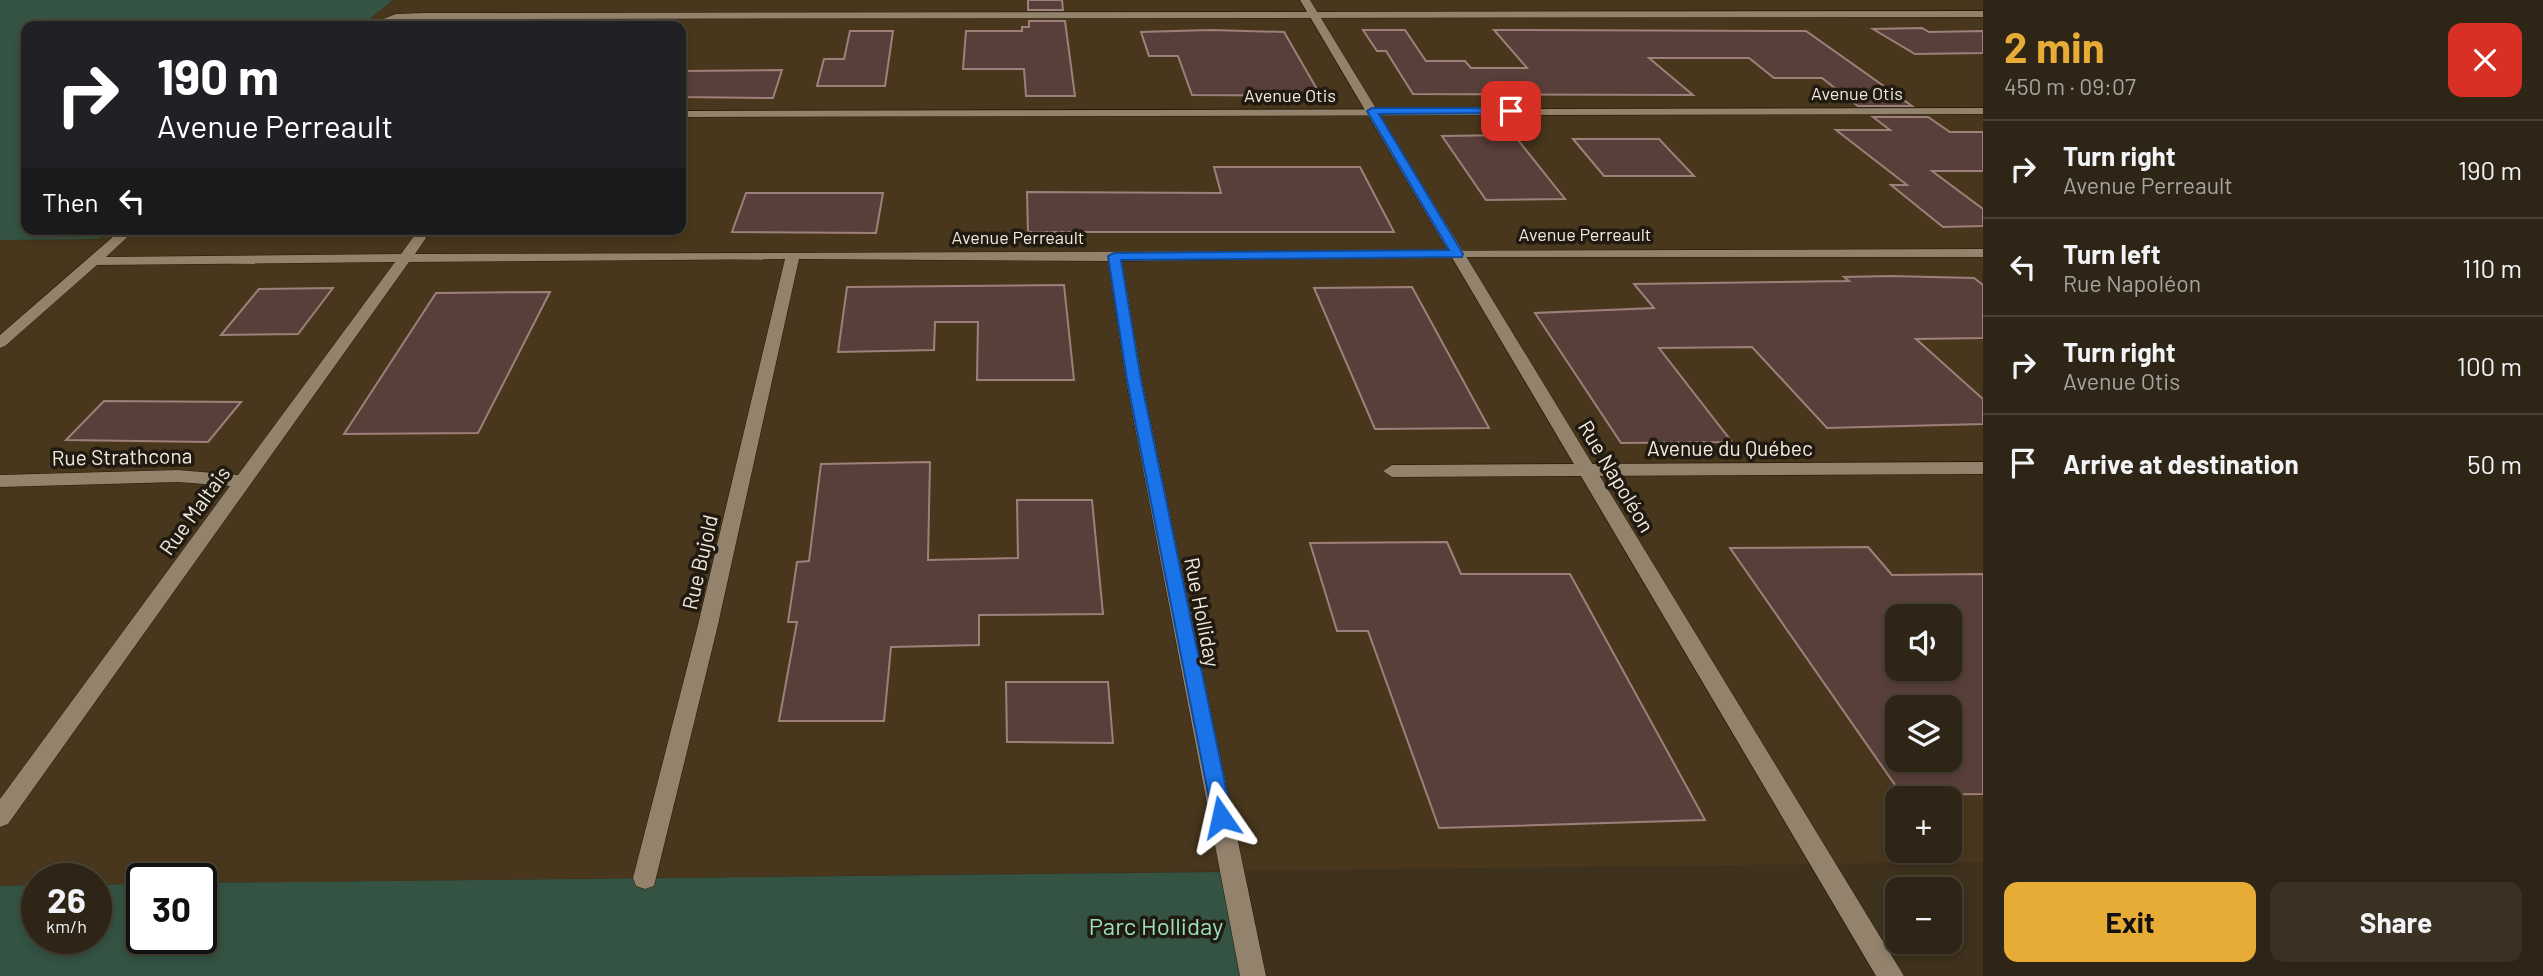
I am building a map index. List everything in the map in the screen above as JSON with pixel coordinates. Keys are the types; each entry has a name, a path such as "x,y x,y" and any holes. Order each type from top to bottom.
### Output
{"street":[{"path":"577,21 592,0"},
{"path":"384,21 396,17 1310,8 1983,14"},
{"name":"Rue Napoléon","path":"1310,8 1891,976"},
{"name":"Avenue Otis","path":"686,114 1983,111"},
{"path":"0,343 123,235"},
{"name":"Rue Maltais","path":"0,817 422,235"},
{"name":"Avenue Perreault","path":"95,261 793,255 1983,253"},
{"name":"Rue Bujold","path":"645,878 707,629 793,255"},
{"name":"Rue Holliday","path":"1114,256 1134,380 1253,976"},
{"name":"Avenue du Québec","path":"1392,471 1983,468"},
{"name":"Rue Strathcona","path":"0,481 178,476 243,481"}],"shaded area":[{"path":"394,0 1983,0 1983,862 1962,862 1962,786 1885,786 1885,863 1898,863 217,883 217,863 126,863 126,884 112,884 112,863 21,863 21,885 0,885 0,240 98,239 103,235 686,235 686,21 368,21"}],"green space":[{"path":"0,0 393,0 367,21 21,21 21,235 103,235 98,239 0,240"},
{"name":"Parc Holliday","path":"1232,872 1253,976 0,976 0,886 21,885 21,954 112,954 112,885 126,884 126,954 217,954 217,883"}],"building":[{"path":"1028,0 1062,0 1063,10 1028,10"},
{"path":"1029,21 1065,21 1075,96 1026,96 1024,69 963,69 966,31 1022,31 1022,27 1029,27"},
{"path":"1922,28 1929,32 1983,31 1983,53 1915,54 1873,29"},
{"path":"1363,30 1405,30 1426,61 1465,61 1471,68 1527,68 1494,30 1806,31 1912,106 1858,106 1822,78 1774,78 1749,58 1649,58 1693,95 1413,94 1386,51 1377,51"},
{"path":"850,31 893,31 885,86 817,86 824,59 844,59"},
{"path":"1141,32 1284,32 1321,96 1192,95 1178,56 1149,56"},
{"path":"782,70 773,98 686,97 686,71"},
{"path":"1873,117 1928,117 1950,132 1983,132 1983,171 1932,171 1983,209 1983,226 1943,227 1891,185 1907,185 1836,130 1890,130"},
{"path":"1514,135 1565,199 1486,200 1442,136"},
{"path":"1573,139 1659,139 1694,176 1604,176"},
{"path":"1214,167 1360,167 1394,232 1028,232 1027,192 1221,193"},
{"path":"746,193 883,193 876,233 732,232"},
{"path":"1844,277 1974,278 1983,285 1983,338 1916,339 1983,399 1983,424 1827,428 1752,347 1659,348 1732,442 1621,443 1535,313 1654,308 1634,284 1849,281"},
{"path":"1064,285 1074,380 977,380 978,322 935,322 934,350 838,352 847,287"},
{"path":"1412,287 1489,428 1375,429 1314,288"},
{"path":"333,288 298,334 221,335 259,289"},
{"path":"550,292 478,433 344,434 436,293"},
{"path":"104,401 241,402 208,442 66,440"},
{"path":"930,462 928,560 1018,558 1017,500 1092,500 1103,614 979,615 979,645 891,647 884,721 779,721 797,622 788,622 797,562 809,561 821,464"},
{"path":"1447,542 1461,574 1570,574 1705,820 1439,828 1368,631 1337,631 1310,543"},
{"path":"1868,547 1892,575 1983,574 1983,794 1962,794 1962,786 1896,786 1886,772 1962,772 1962,695 1885,695 1885,771 1730,548"},
{"path":"1006,682 1108,682 1113,743 1007,742"}],"route":[{"path":"1221,817 1134,380 1114,256 1457,254 1372,111 1511,111"}]}
